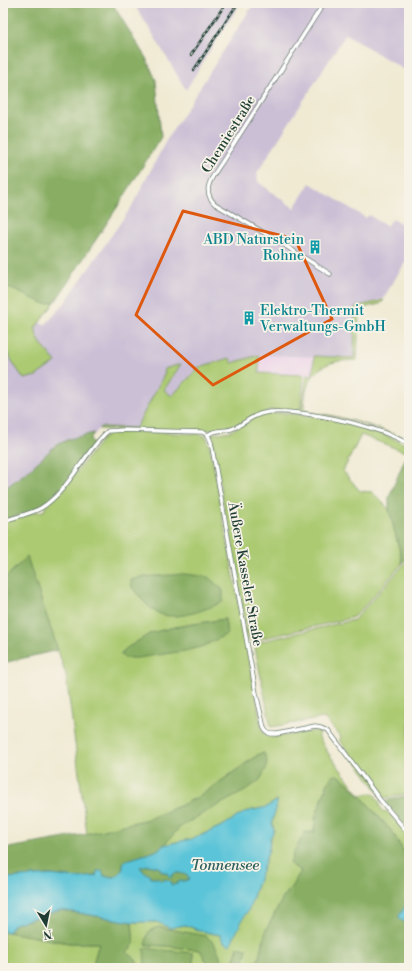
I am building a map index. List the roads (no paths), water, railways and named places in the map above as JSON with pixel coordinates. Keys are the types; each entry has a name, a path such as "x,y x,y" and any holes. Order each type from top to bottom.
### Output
{"street":[{"name":"Chemiestraße","path":"324,3 216,172 209,185 208,192 211,200 215,204 330,274"},
{"path":"3,521 41,508 49,502 108,431 202,432 208,435 211,432 233,429 260,414 274,412 314,415 350,422 409,444"},
{"name":"Äußere Kasseler Straße","path":"208,435 211,442 256,693 264,728 267,733 272,734 315,726 328,730 381,801 409,834"}],"water":[{"name":"Tonnensee","path":"278,800 272,823 274,830 270,839 269,849 249,909 230,945 223,942 220,935 201,931 185,925 170,928 157,922 132,922 61,910 14,924 8,932 3,932 3,878 51,875 77,878 96,876 97,871 102,871 104,876 115,877 122,871 124,861 156,851 164,845 195,838 224,825 245,812 267,807","holes":["148,865 159,867 161,871 167,873 170,878 172,875 178,873 186,875 190,879 179,881 177,884 171,885 171,882 165,879 161,881 158,878 151,878 150,875 144,872 140,867"]},
{"path":"409,900 409,925 400,919 399,916"}],"railway":[{"path":"191,55 226,3"},
{"path":"194,70 238,3"}],"place":[{"name":"ABD Naturstein Rohne","path":"315,247"},
{"name":"Elektro-Thermit Verwaltungs-GmbH","path":"249,318"}]}
